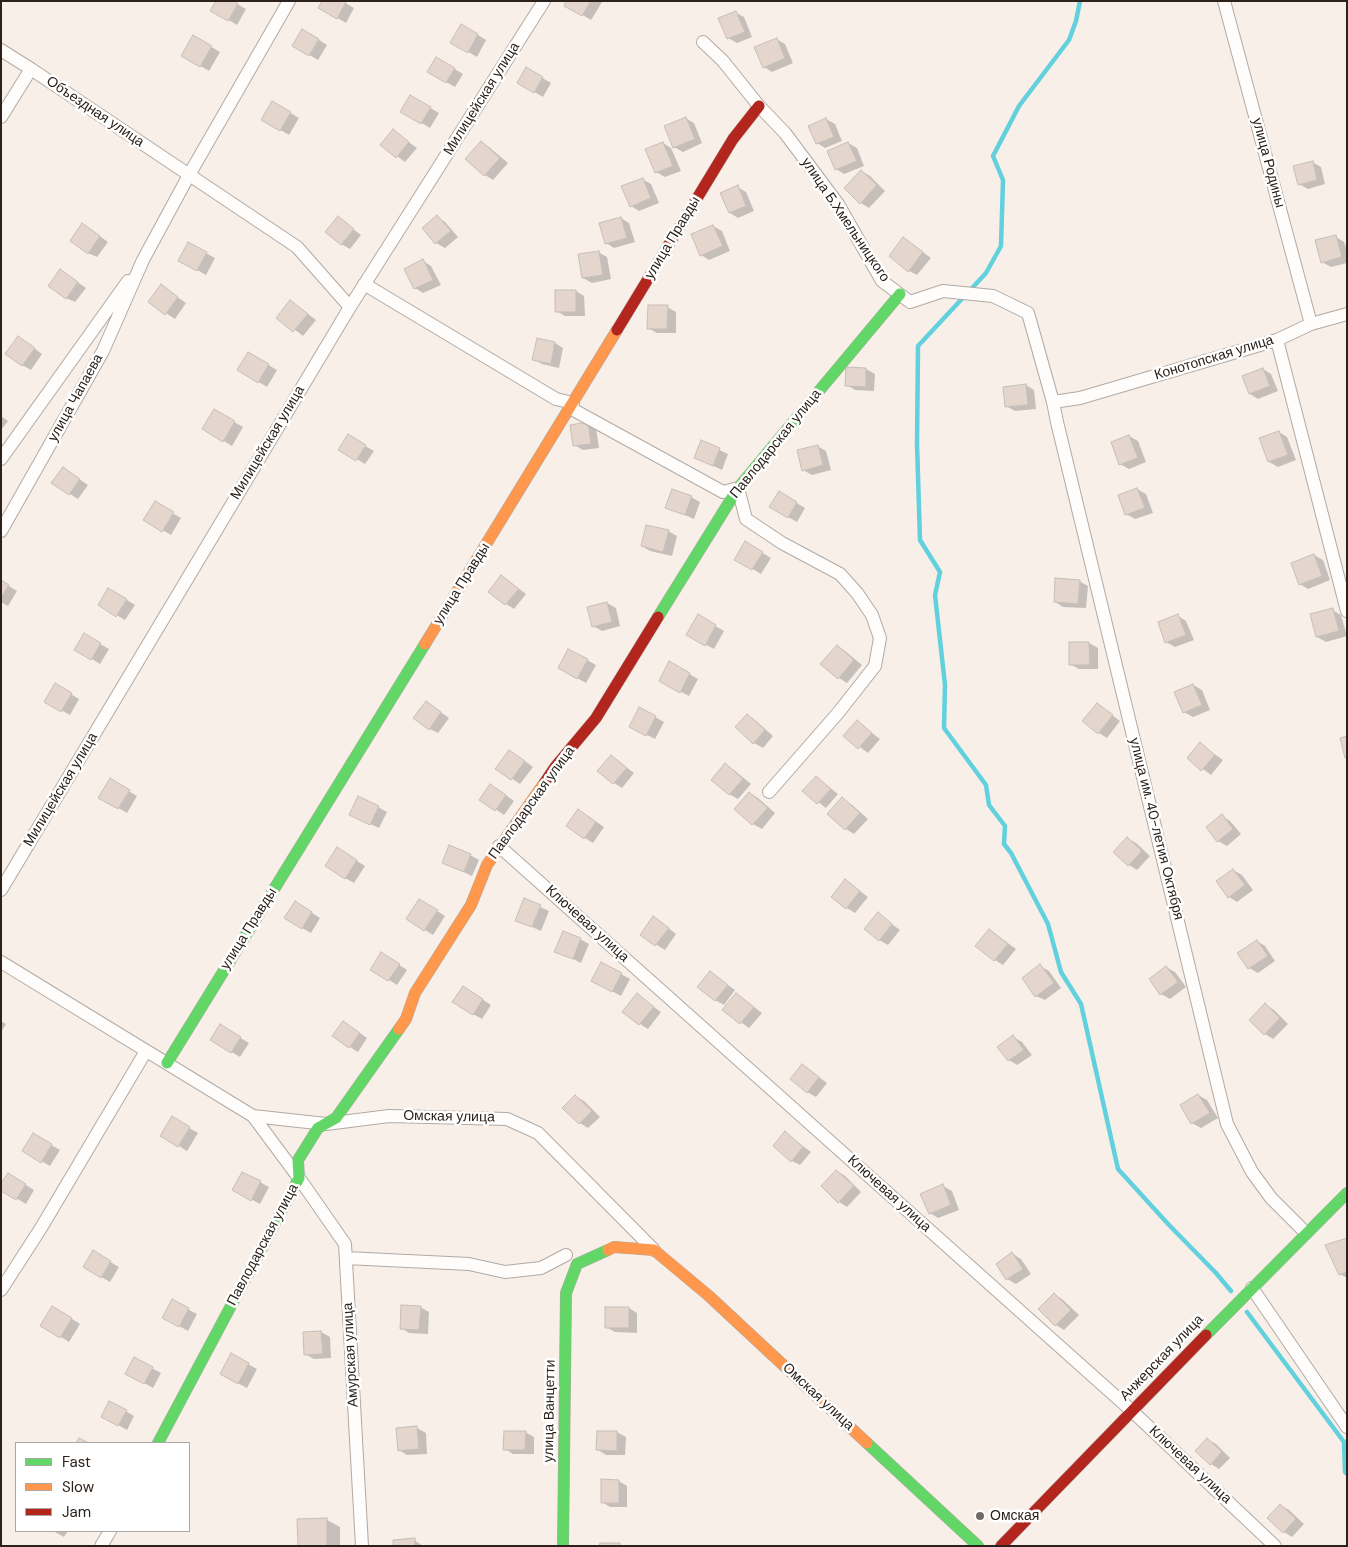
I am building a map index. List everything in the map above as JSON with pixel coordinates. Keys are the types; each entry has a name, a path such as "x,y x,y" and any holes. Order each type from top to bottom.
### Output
{"street":[{"name":"улица Чапаева","path":"1,531 103,351 143,260 189,175 289,1"},
{"name":"Милицейская улица","path":"1,890 364,284 544,1"},
{"name":"улица Родины","path":"1224,1 1312,324"},
{"name":"улица Б.Хмельницкого","path":"703,42 723,61 759,106 785,133 838,204 882,281 910,302 943,291 993,296 1028,313 1053,402"},
{"name":"Объездная улица","path":"1,50 297,248 350,307"},
{"path":"1,117 31,69"},
{"name":"улица Правды","path":"167,1064 572,406 733,139 759,106"},
{"name":"улица Чапаева","path":"1,459 143,260"},
{"path":"364,284 556,399 572,406 723,492 738,488 746,519 782,543 840,574 857,593 872,615 880,638 876,666 769,792"},
{"name":"Павлодарская улица","path":"159,1442 299,1178 298,1160 318,1128 336,1118 406,1018 415,993 471,905 487,864 555,767 596,718 738,488 900,294"},
{"name":"Конотопская улица","path":"1053,402 1080,398 1277,340 1312,324 1347,314"},
{"path":"1277,340 1347,610"},
{"name":"улица им. 40-летия Октября","path":"1053,402 1227,1124 1252,1172 1270,1198 1306,1233"},
{"name":"Ключевая улица","path":"499,846 1132,1411 1275,1546"},
{"path":"1,962 253,1116"},
{"path":"1,1290 41,1228 146,1051"},
{"name":"Омская улица","path":"253,1116 326,1124 389,1116 507,1119 538,1133 654,1250 709,1296 978,1546"},
{"name":"Амурская улица","path":"253,1116 345,1244 362,1546"},
{"name":"Анжерская улица","path":"1001,1546 1347,1193"},
{"name":"улица Ванцетти","path":"563,1546 566,1293 577,1264 614,1247 654,1250"},
{"path":"346,1258 469,1264 505,1272 541,1268 566,1255"},
{"path":"1252,1288 1347,1427"},
{"path":"101,1546 109,1532"}],"building":[{"path":"216,1 234,1 238,4 228,21 210,11"},
{"path":"322,1 346,2 337,19 318,8"},
{"path":"566,1 591,1 582,16 564,6"},
{"path":"736,11 745,32 727,39 718,18"},
{"path":"461,24 478,34 468,53 450,43"},
{"path":"302,29 319,39 309,56 292,46"},
{"path":"193,35 212,46 200,67 181,56"},
{"path":"777,38 785,58 763,68 754,47"},
{"path":"436,57 455,68 446,83 427,72"},
{"path":"526,67 543,77 534,93 517,83"},
{"path":"410,95 431,107 421,124 400,112"},
{"path":"272,101 291,112 280,131 261,120"},
{"path":"686,117 695,139 673,148 664,126"},
{"path":"826,118 834,137 816,144 808,126"},
{"path":"393,129 409,142 396,158 380,145"},
{"path":"481,141 500,158 484,176 465,159"},
{"path":"663,142 673,166 655,173 645,149"},
{"path":"848,142 857,161 835,170 827,151"},
{"path":"1313,161 1317,180 1298,185 1293,166"},
{"path":"861,170 877,185 860,204 844,188"},
{"path":"643,178 651,198 630,207 621,186"},
{"path":"738,185 746,206 729,213 720,193"},
{"path":"437,215 451,231 435,244 422,228"},
{"path":"338,216 354,229 341,245 325,232"},
{"path":"621,217 627,238 605,244 599,223"},
{"path":"82,223 100,236 88,254 70,241"},
{"path":"713,225 723,246 700,256 691,234"},
{"path":"1336,235 1342,257 1321,263 1315,240"},
{"path":"903,237 923,252 908,272 889,256"},
{"path":"188,242 207,252 197,271 178,261"},
{"path":"599,251 603,275 582,278 578,254"},
{"path":"423,259 433,280 414,289 404,269"},
{"path":"60,269 78,282 66,299 48,286"},
{"path":"161,284 178,297 165,315 148,302"},
{"path":"555,290 576,290 576,312 555,312"},
{"path":"290,300 308,314 293,332 276,318"},
{"path":"648,305 668,305 667,329 647,329"},
{"path":"18,336 35,348 22,366 5,354"},
{"path":"537,338 555,342 551,364 532,360"},
{"path":"248,352 269,364 258,383 237,370"},
{"path":"846,367 866,368 866,387 845,386"},
{"path":"1263,368 1270,386 1249,394 1242,376"},
{"path":"1026,384 1028,405 1005,407 1003,387"},
{"path":"214,409 235,421 223,442 202,429"},
{"path":"588,422 591,444 573,446 570,425"},
{"path":"1279,431 1288,455 1268,462 1259,438"},
{"path":"348,434 366,445 356,461 338,450"},
{"path":"1129,435 1138,458 1119,465 1111,442"},
{"path":"701,440 720,448 713,466 694,458"},
{"path":"818,445 823,465 802,471 797,450"},
{"path":"63,467 80,479 69,495 51,483"},
{"path":"1137,488 1145,508 1125,515 1118,495"},
{"path":"672,489 692,496 685,515 665,508"},
{"path":"779,491 797,502 788,518 769,507"},
{"path":"155,501 174,512 162,532 143,520"},
{"path":"646,525 669,530 663,552 641,546"},
{"path":"745,541 763,552 752,570 734,560"},
{"path":"1314,554 1322,576 1299,585 1291,563"},
{"path":"501,575 519,589 505,605 488,592"},
{"path":"1055,578 1080,580 1078,604 1054,602"},
{"path":"1,580 9,585 1,598"},
{"path":"108,588 127,599 116,617 98,605"},
{"path":"607,602 612,622 592,627 587,607"},
{"path":"1333,608 1339,631 1316,637 1310,614"},
{"path":"698,614 716,625 705,646 686,635"},
{"path":"1178,614 1186,635 1165,643 1158,622"},
{"path":"84,633 101,643 91,660 74,650"},
{"path":"1069,642 1089,642 1090,665 1069,665"},
{"path":"837,645 854,660 838,679 820,664"},
{"path":"568,649 588,659 577,679 558,668"},
{"path":"669,661 690,673 680,693 659,681"},
{"path":"55,683 72,693 61,712 44,702"},
{"path":"1193,684 1202,705 1183,713 1174,692"},
{"path":"426,701 441,712 429,730 413,718"},
{"path":"1097,703 1113,715 1098,734 1082,721"},
{"path":"639,707 656,716 646,736 629,727"},
{"path":"747,714 765,730 753,744 735,727"},
{"path":"857,720 872,733 858,749 843,736"},
{"path":"1347,736 1347,758 1345,758 1340,738"},
{"path":"1200,742 1215,755 1201,771 1187,758"},
{"path":"509,750 525,761 511,780 495,769"},
{"path":"611,755 627,768 613,784 597,771"},
{"path":"725,763 743,779 729,795 711,780"},
{"path":"816,776 831,789 817,804 802,791"},
{"path":"110,778 130,790 118,809 98,798"},
{"path":"490,784 506,795 495,811 479,800"},
{"path":"749,792 768,808 752,825 734,809"},
{"path":"358,796 379,806 370,825 349,815"},
{"path":"842,797 860,813 845,830 827,814"},
{"path":"578,809 596,822 584,839 566,826"},
{"path":"1222,814 1233,829 1217,842 1206,827"},
{"path":"1127,837 1142,851 1128,866 1113,852"},
{"path":"449,845 471,854 464,872 442,863"},
{"path":"337,847 357,860 345,879 325,866"},
{"path":"1233,869 1245,885 1228,898 1216,881"},
{"path":"845,879 860,891 846,909 831,897"},
{"path":"524,898 541,905 532,927 515,921"},
{"path":"419,899 438,910 424,931 406,919"},
{"path":"295,901 312,912 302,929 284,918"},
{"path":"878,912 892,924 879,941 864,929"},
{"path":"653,916 669,928 655,946 640,935"},
{"path":"989,929 1008,944 994,961 975,946"},
{"path":"563,931 581,938 573,959 554,952"},
{"path":"1257,940 1268,956 1248,969 1237,953"},
{"path":"381,952 400,964 388,981 370,970"},
{"path":"601,962 622,973 612,992 591,981"},
{"path":"1040,964 1054,983 1035,997 1022,978"},
{"path":"1166,966 1178,982 1160,995 1149,979"},
{"path":"710,971 728,985 715,1001 697,987"},
{"path":"463,986 483,999 473,1015 452,1002"},
{"path":"637,993 654,1007 639,1025 622,1012"},
{"path":"736,993 754,1007 740,1024 722,1010"},
{"path":"1265,1003 1280,1018 1264,1035 1249,1020"},
{"path":"343,1021 360,1033 349,1048 332,1036"},
{"path":"220,1024 241,1037 231,1053 210,1040"},
{"path":"1013,1035 1024,1050 1008,1061 997,1047"},
{"path":"802,1064 819,1077 807,1093 790,1079"},
{"path":"1198,1094 1210,1113 1191,1124 1180,1105"},
{"path":"575,1095 592,1111 579,1124 562,1108"},
{"path":"172,1116 190,1127 178,1147 160,1136"},
{"path":"785,1131 803,1147 791,1162 773,1146"},
{"path":"33,1133 52,1144 41,1163 22,1151"},
{"path":"836,1170 854,1186 838,1203 821,1186"},
{"path":"242,1172 261,1181 251,1201 232,1190"},
{"path":"8,1173 26,1184 16,1200 1,1191 1,1183"},
{"path":"943,1184 951,1205 929,1214 920,1194"},
{"path":"1347,1238 1347,1272 1339,1275 1325,1245"},
{"path":"93,1250 111,1261 101,1278 83,1267"},
{"path":"1012,1252 1023,1269 1006,1280 996,1264"},
{"path":"1054,1293 1071,1310 1055,1326 1038,1309"},
{"path":"172,1299 189,1308 179,1327 162,1318"},
{"path":"401,1305 421,1306 419,1330 400,1329"},
{"path":"52,1306 72,1318 60,1338 40,1326"},
{"path":"605,1307 629,1307 629,1328 605,1328"},
{"path":"321,1331 323,1354 304,1355 303,1332"},
{"path":"231,1353 249,1363 238,1384 220,1374"},
{"path":"134,1357 153,1367 144,1384 125,1374"},
{"path":"109,1401 127,1410 118,1426 101,1417"},
{"path":"417,1426 419,1449 398,1451 396,1428"},
{"path":"504,1431 526,1431 525,1450 503,1450"},
{"path":"597,1431 617,1431 617,1451 596,1450"},
{"path":"79,1438 87,1442 77,1442"},
{"path":"1207,1438 1222,1452 1210,1465 1195,1451"},
{"path":"601,1479 619,1480 619,1503 601,1503"},
{"path":"1280,1504 1296,1519 1283,1533 1267,1518"},
{"path":"327,1518 327,1546 298,1546 297,1519"},
{"path":"415,1538 415,1546 393,1546 393,1540"},
{"path":"600,1543 620,1543 620,1546 599,1546"}],"waterway":[{"path":"1080,1 1076,21 1069,40 1019,106 993,156 1003,180 1001,246 986,273 918,346 917,444 920,540 940,572 935,595 945,685 944,728 986,785 989,805 1005,826 1004,844 1011,853 1048,924 1061,972 1081,1004 1118,1169 1231,1291"},
{"path":"1247,1312 1344,1442 1345,1472 1347,1474"}],"traffic: fast":[{"path":"658,617 738,488 900,294"},
{"path":"167,1063 425,644"},
{"path":"159,1442 299,1178 298,1160 318,1128 336,1118 399,1029"},
{"path":"1206,1335 1347,1193"},
{"path":"563,1546 566,1293 577,1264 608,1250"},
{"path":"867,1443 978,1546"}],"traffic: slow":[{"path":"425,644 617,330"},
{"path":"399,1029 406,1019 415,993 471,905 487,865 545,782"},
{"path":"608,1250 614,1247 654,1250 709,1296 867,1443"}],"traffic: jam":[{"path":"617,330 733,139 759,106"},
{"path":"545,782 555,767 596,718 658,617"},
{"path":"1001,1546 1206,1335"}],"place":[{"name":"Омская","path":"980,1516"}]}
